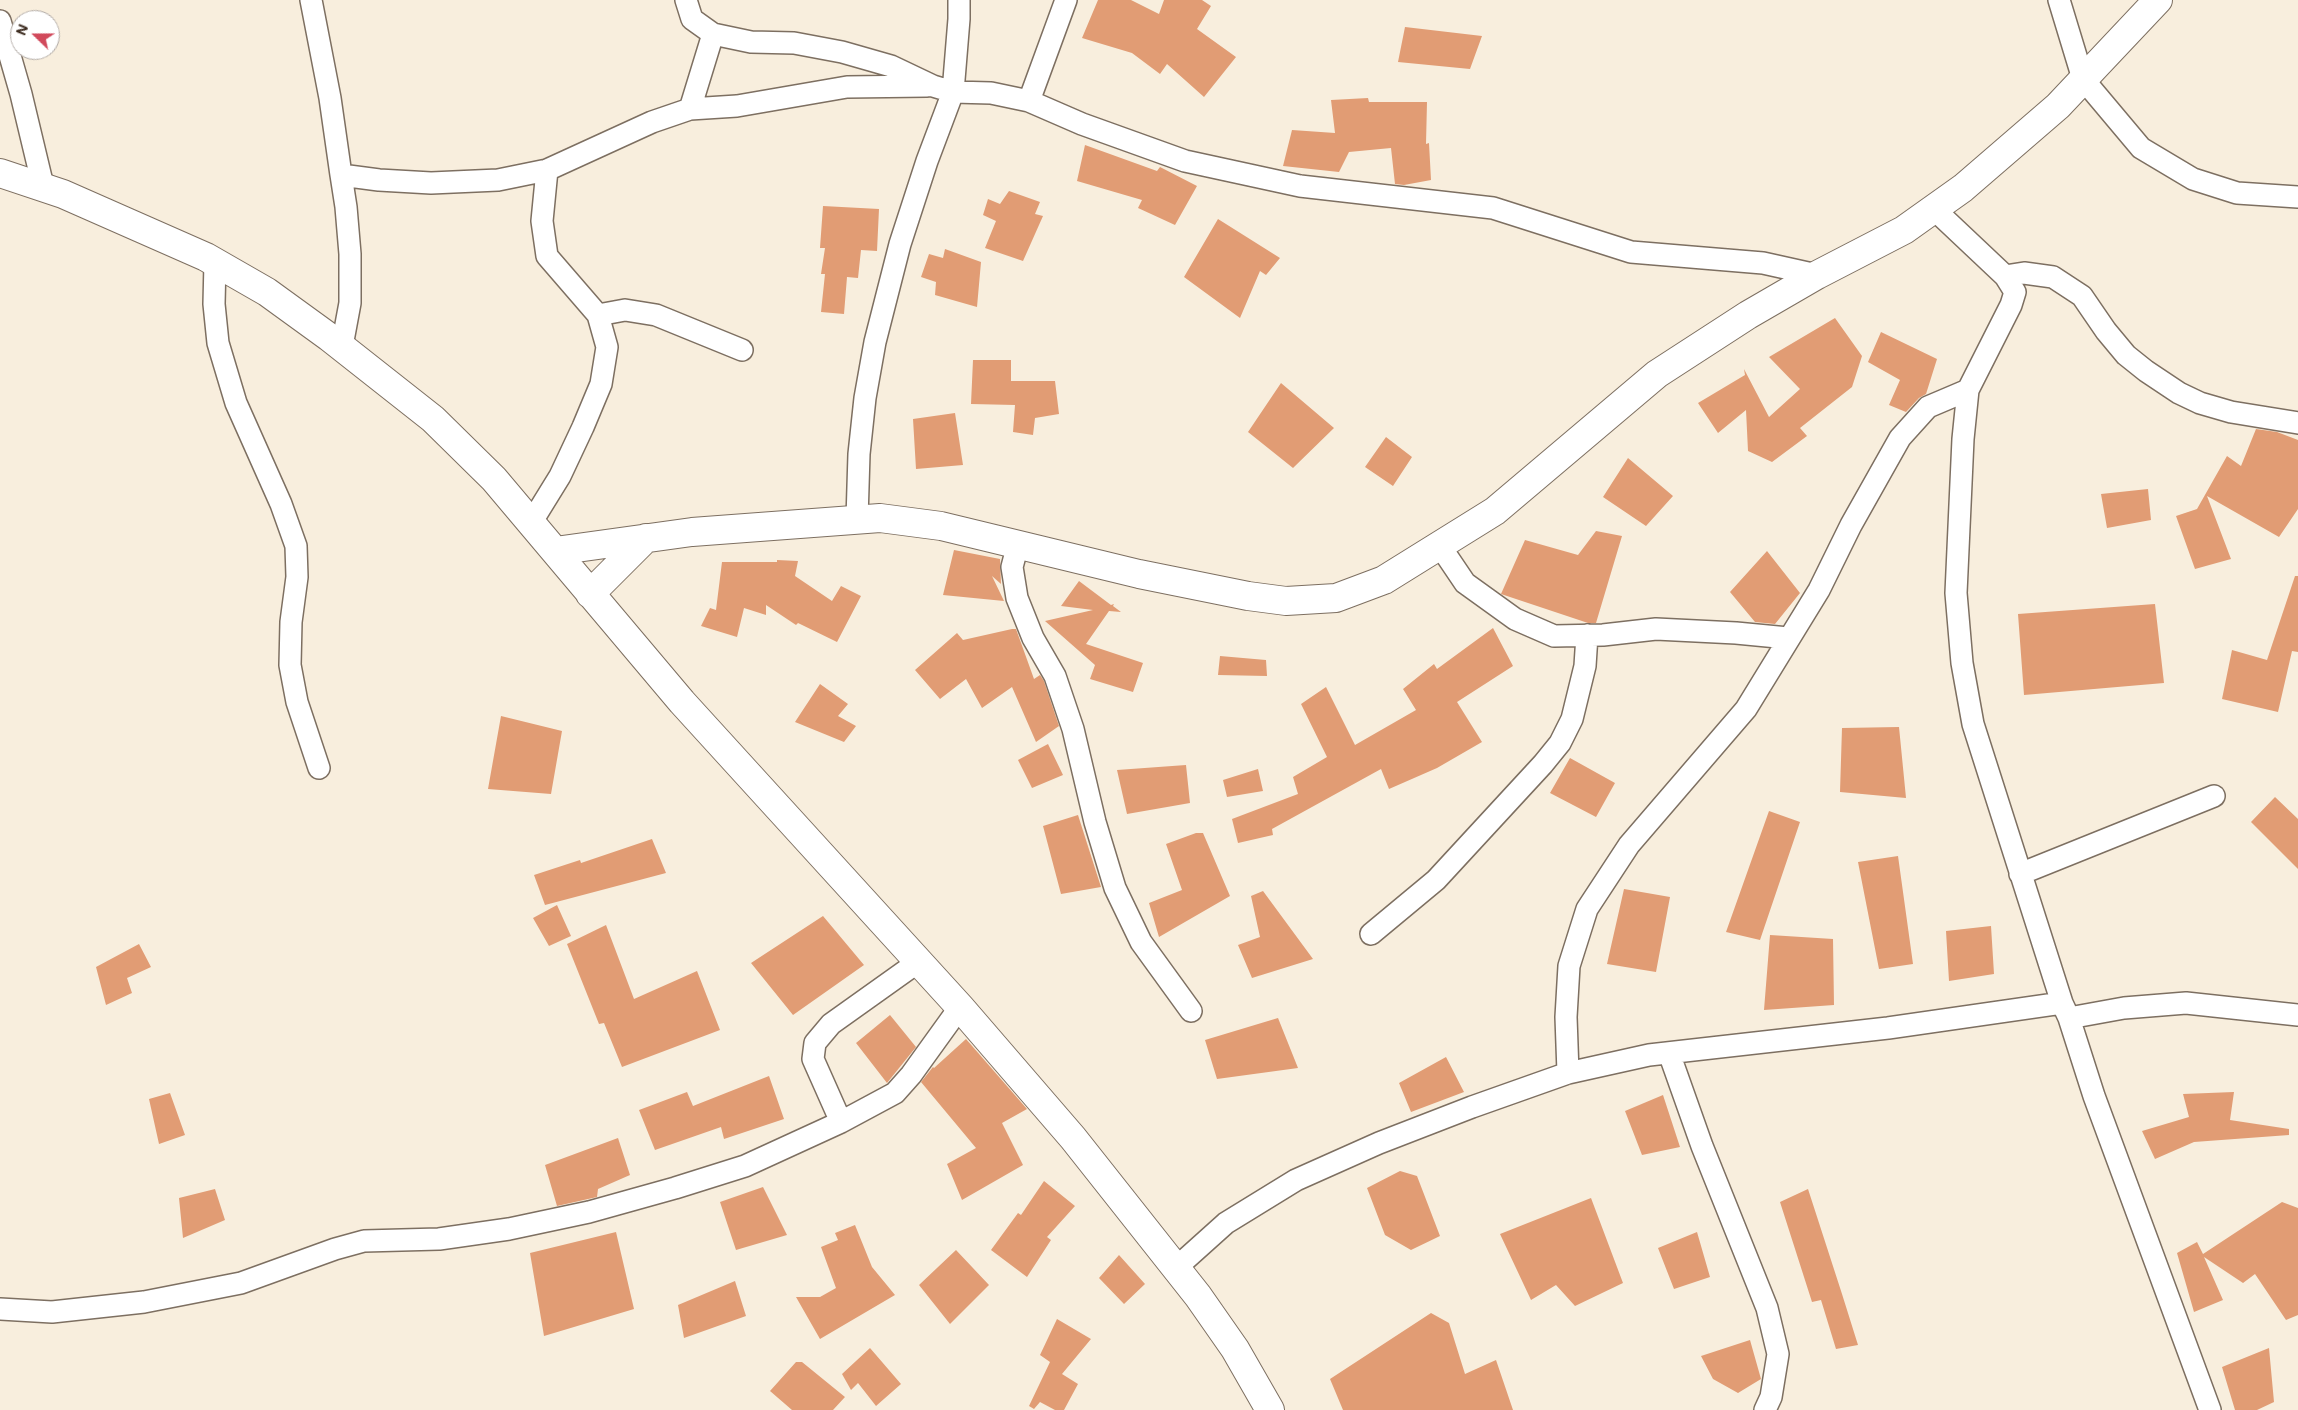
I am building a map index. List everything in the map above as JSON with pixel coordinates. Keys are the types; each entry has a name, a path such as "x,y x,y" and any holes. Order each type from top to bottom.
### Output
{"main road":[{"path":"555,551 646,538 880,518 941,526 1138,574 1248,596 1286,601 1336,598 1384,580 1495,511 1657,374 1748,315 1817,275 1904,230 1934,209 1978,176 2058,106 2158,0"},
{"path":"0,173 43,186 215,262 267,292 342,346 433,419 494,479 682,702 960,1008 1073,1138 1177,1267 1235,1349 1270,1410"},
{"path":"590,594 646,538"}],"street":[{"path":"311,0 330,98 350,254 350,303 342,346"},
{"path":"686,0 692,19 713,34 750,42 794,43 842,52 891,66 933,86 954,92 991,93 1029,100 1082,124 1185,161 1300,186 1493,208 1632,252 1763,263 1817,275"},
{"path":"857,519 859,454 865,398 875,342 900,244 927,161 954,92 959,0"},
{"path":"1029,100 1066,0"},
{"path":"2059,0 2083,79 2141,148 2193,179 2236,194 2298,197"},
{"path":"0,21 21,94 43,186"},
{"path":"690,109 713,34"},
{"path":"341,175 379,180 431,183 498,180 547,170 652,122 690,109 737,106 847,87 933,86"},
{"path":"531,523 560,476 601,384 607,347 598,315 547,256 542,220 547,170"},
{"path":"1934,209 2005,276 2015,292 2011,306 1968,390 1962,448 1956,575 1962,662 1973,724 2020,874 2094,1096 2210,1410"},
{"path":"215,262 214,304 218,344 236,403 281,504 296,546 297,577 291,622 290,665 297,702 319,768"},
{"path":"2005,276 2024,273 2053,276 2082,296 2106,331 2126,355 2179,393 2200,403 2231,412 2298,423"},
{"path":"598,315 625,310 656,314 742,350"},
{"path":"1568,1073 1566,1017 1569,966 1587,909 1629,845 1746,709 1819,590 1851,525 1900,438 1928,407 1968,390"},
{"path":"1018,544 1012,567 1017,598 1033,638 1055,676 1073,729 1095,822 1115,888 1141,942 1191,1011"},
{"path":"1440,546 1465,583 1515,619 1554,636 1656,629 1788,638"},
{"path":"1371,934 1436,880 1560,743 1572,719 1585,666 1587,635"},
{"path":"2020,874 2214,796"},
{"path":"841,1122 813,1059 814,1043 831,1024 918,962"},
{"path":"1177,1267 1226,1223 1296,1180 1379,1143 1568,1073 1649,1055 1888,1028 2066,1011 2186,1003 2298,1015"},
{"path":"0,1309 52,1312 144,1302 241,1283 364,1240 439,1239 509,1229 589,1212 745,1166 841,1122 894,1093 911,1075 960,1008"},
{"path":"1669,1053 1702,1146 1767,1308 1778,1354 1771,1397 1765,1410"}],"building":[{"path":"1098,0 1131,0 1159,14 1164,0 1202,0 1211,6 1197,29 1236,57 1204,97 1167,64 1160,74 1132,53 1082,38"},
{"path":"1405,27 1482,36 1470,69 1398,62"},
{"path":"1368,98 1369,102 1427,102 1426,144 1429,143 1431,180 1404,185 1395,184 1391,148 1349,152 1339,172 1283,166 1292,130 1335,133 1331,100"},
{"path":"1085,145 1157,171 1160,167 1197,186 1175,225 1138,208 1142,200 1077,181"},
{"path":"1009,191 1040,202 1035,214 1043,216 1023,261 985,248 996,221 983,215 988,199 1000,204"},
{"path":"823,206 879,209 877,251 861,250 858,278 847,277 844,314 821,312 825,274 821,274 825,248 820,248"},
{"path":"1218,219 1280,258 1266,275 1260,271 1240,318 1184,277"},
{"path":"945,249 981,262 977,307 935,295 936,282 921,277 929,254 943,258"},
{"path":"1835,318 1862,356 1852,387 1800,428 1807,436 1772,462 1748,451 1746,410 1718,433 1698,403 1745,375 1744,369 1769,417 1800,389 1769,357"},
{"path":"1881,332 1937,359 1926,394 1919,398 1906,412 1889,405 1900,380 1868,362"},
{"path":"973,360 1011,360 1011,381 1055,381 1059,414 1035,418 1033,435 1013,432 1015,405 971,404"},
{"path":"1281,383 1334,428 1293,468 1248,432"},
{"path":"955,413 963,465 916,469 913,419"},
{"path":"2256,429 2277,432 2298,440 2298,509 2279,537 2207,496 2231,559 2195,569 2176,516 2197,509 2227,456 2241,466"},
{"path":"1386,437 1412,457 1393,486 1365,467"},
{"path":"1628,458 1673,496 1646,526 1603,497"},
{"path":"2148,489 2151,520 2107,528 2101,494"},
{"path":"1596,531 1622,536 1596,623 1588,623 1501,594 1525,540 1578,555"},
{"path":"954,550 1000,559 1001,584 992,576 1004,601 943,595"},
{"path":"1767,551 1800,593 1775,624 1755,622 1730,592"},
{"path":"777,560 798,561 795,576 832,601 841,586 861,596 837,642 798,623 796,625 766,605 766,615 744,608 737,637 701,626 710,608 716,610 722,562 777,562"},
{"path":"2295,576 2298,576 2298,652 2292,651 2278,712 2222,699 2232,650 2267,660"},
{"path":"1079,581 1111,605 1114,604 1113,606 1121,612 1109,611 1086,644 1143,663 1133,692 1090,679 1095,665 1045,621 1093,610 1061,606"},
{"path":"2155,604 2164,683 2024,695 2018,614"},
{"path":"1493,628 1513,666 1457,702 1482,742 1437,768 1389,789 1381,769 1272,829 1273,835 1238,843 1232,819 1298,794 1293,777 1327,757 1301,704 1326,687 1355,745 1416,710 1403,689 1434,664 1437,669"},
{"path":"1016,629 1034,679 1040,675 1044,681 1059,726 1036,742 1012,687 982,708 966,679 940,699 915,670 957,633 963,640"},
{"path":"1220,656 1266,660 1267,676 1218,675"},
{"path":"820,684 848,704 838,716 856,726 844,742 795,722"},
{"path":"501,716 562,731 551,794 488,789"},
{"path":"1899,727 1906,798 1840,792 1842,728"},
{"path":"1048,744 1063,775 1032,788 1018,760"},
{"path":"1570,758 1615,783 1596,817 1550,793"},
{"path":"1186,765 1190,803 1127,814 1117,770"},
{"path":"1258,769 1263,791 1227,797 1223,780"},
{"path":"2275,797 2298,819 2298,869 2251,822"},
{"path":"1769,811 1800,822 1760,940 1726,932"},
{"path":"1078,815 1101,887 1061,894 1043,826"},
{"path":"1196,833 1203,833 1230,896 1159,937 1149,903 1182,890 1166,844"},
{"path":"652,839 666,873 545,905 534,875 580,860 581,863"},
{"path":"1898,856 1913,964 1879,969 1858,862"},
{"path":"1624,889 1670,897 1656,972 1607,964"},
{"path":"1263,891 1313,959 1252,978 1238,945 1260,937 1251,896"},
{"path":"557,905 571,936 549,946 533,918"},
{"path":"823,916 864,965 793,1015 751,963"},
{"path":"606,925 634,999 697,971 720,1030 622,1067 604,1023 599,1024 567,944"},
{"path":"1991,926 1994,974 1949,981 1946,931"},
{"path":"1770,935 1833,939 1834,1005 1764,1010"},
{"path":"139,944 151,967 127,978 132,993 106,1005 96,967"},
{"path":"890,1015 916,1047 887,1083 856,1043"},
{"path":"1278,1018 1298,1068 1217,1079 1205,1040"},
{"path":"966,1039 1027,1109 1002,1123 1023,1165 962,1200 947,1164 976,1148 921,1082 933,1067"},
{"path":"1446,1057 1464,1092 1411,1112 1399,1083"},
{"path":"769,1076 784,1119 724,1139 721,1127 655,1150 639,1110 687,1092 693,1106"},
{"path":"2234,1092 2230,1120 2289,1129 2289,1135 2194,1142 2155,1159 2142,1131 2189,1117 2183,1094"},
{"path":"170,1093 185,1135 159,1144 149,1099"},
{"path":"1663,1095 1680,1147 1642,1155 1625,1111"},
{"path":"618,1138 630,1175 598,1189 597,1197 557,1206 545,1165"},
{"path":"1400,1171 1417,1176 1440,1236 1411,1250 1385,1235 1367,1188"},
{"path":"1044,1181 1075,1206 1047,1237 1051,1240 1027,1277 991,1250 1018,1213 1021,1215"},
{"path":"763,1187 787,1235 736,1250 720,1202"},
{"path":"215,1189 225,1220 183,1238 179,1198"},
{"path":"1808,1189 1858,1345 1836,1349 1821,1300 1812,1302 1780,1202"},
{"path":"1591,1198 1623,1283 1575,1306 1556,1285 1531,1300 1500,1234"},
{"path":"2282,1202 2298,1208 2298,1315 2286,1320 2255,1274 2243,1283 2204,1257 2223,1300 2194,1312 2177,1253 2197,1242 2203,1254"},
{"path":"855,1225 872,1267 895,1295 820,1339 796,1297 820,1297 836,1288 821,1247 838,1240 835,1233"},
{"path":"616,1232 634,1309 544,1336 530,1253"},
{"path":"1697,1232 1710,1277 1674,1289 1658,1248"},
{"path":"956,1250 989,1285 950,1324 919,1285"},
{"path":"1119,1255 1145,1284 1124,1304 1099,1278"},
{"path":"735,1281 746,1316 684,1338 678,1305"},
{"path":"1431,1313 1449,1323 1465,1374 1496,1360 1513,1410 1343,1410 1330,1379"},
{"path":"1057,1319 1091,1339 1062,1374 1078,1384 1064,1410 1055,1410 1040,1402 1034,1409 1029,1406 1050,1362 1040,1355"},
{"path":"1750,1340 1761,1379 1738,1393 1713,1379 1701,1356"},
{"path":"870,1348 901,1384 876,1406 858,1383 851,1390 842,1374"},
{"path":"2269,1348 2274,1402 2257,1410 2235,1410 2222,1367"},
{"path":"796,1362 802,1362 845,1397 833,1410 792,1410 770,1391"}]}
